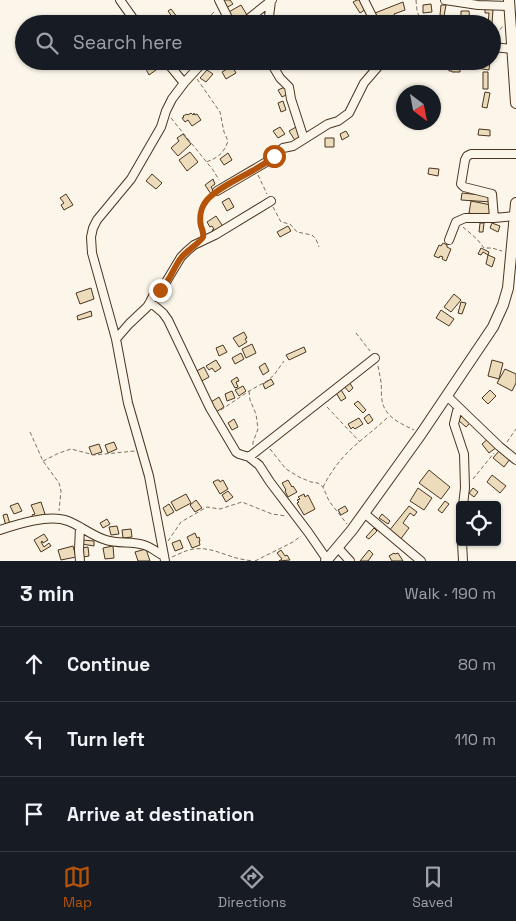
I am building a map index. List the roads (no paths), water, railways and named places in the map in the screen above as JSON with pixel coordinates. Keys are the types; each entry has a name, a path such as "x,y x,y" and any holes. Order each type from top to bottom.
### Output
{"main road":[{"path":"509,3 516,103"},
{"path":"327,560 352,530 421,434 493,327 508,288 516,203"}],"street":[{"path":"120,0 131,15"},
{"path":"253,15 271,0"},
{"path":"269,15 271,0"},
{"path":"364,0 372,15"},
{"path":"445,0 478,5 509,3"},
{"path":"220,3 226,15"},
{"path":"501,48 513,49"},
{"path":"173,70 184,83"},
{"path":"164,557 149,476 128,403 116,339 92,253 91,237 97,220 131,179 160,127 172,99 195,70"},
{"path":"275,70 289,87 304,139"},
{"path":"217,191 272,159 282,149 290,147 323,126 338,121 346,115 364,83 375,70"},
{"path":"494,218 492,194 464,187 462,184 464,160 471,154 516,154"},
{"path":"116,339 150,302 154,294 163,287 181,258 194,245 215,235 271,201"},
{"path":"449,240 457,222 465,218 514,216"},
{"path":"150,302 168,320 214,414 239,454 252,455 375,358"},
{"path":"447,396 516,460"},
{"path":"458,407 454,426 464,454 463,501"},
{"path":"252,455 327,560"},
{"path":"364,513 421,561"},
{"path":"0,530 26,522 45,519 67,520 102,539 114,542 143,544 164,557"},
{"path":"80,527 78,550 80,561"},
{"path":"462,546 463,561"},
{"path":"338,548 350,561"}]}
